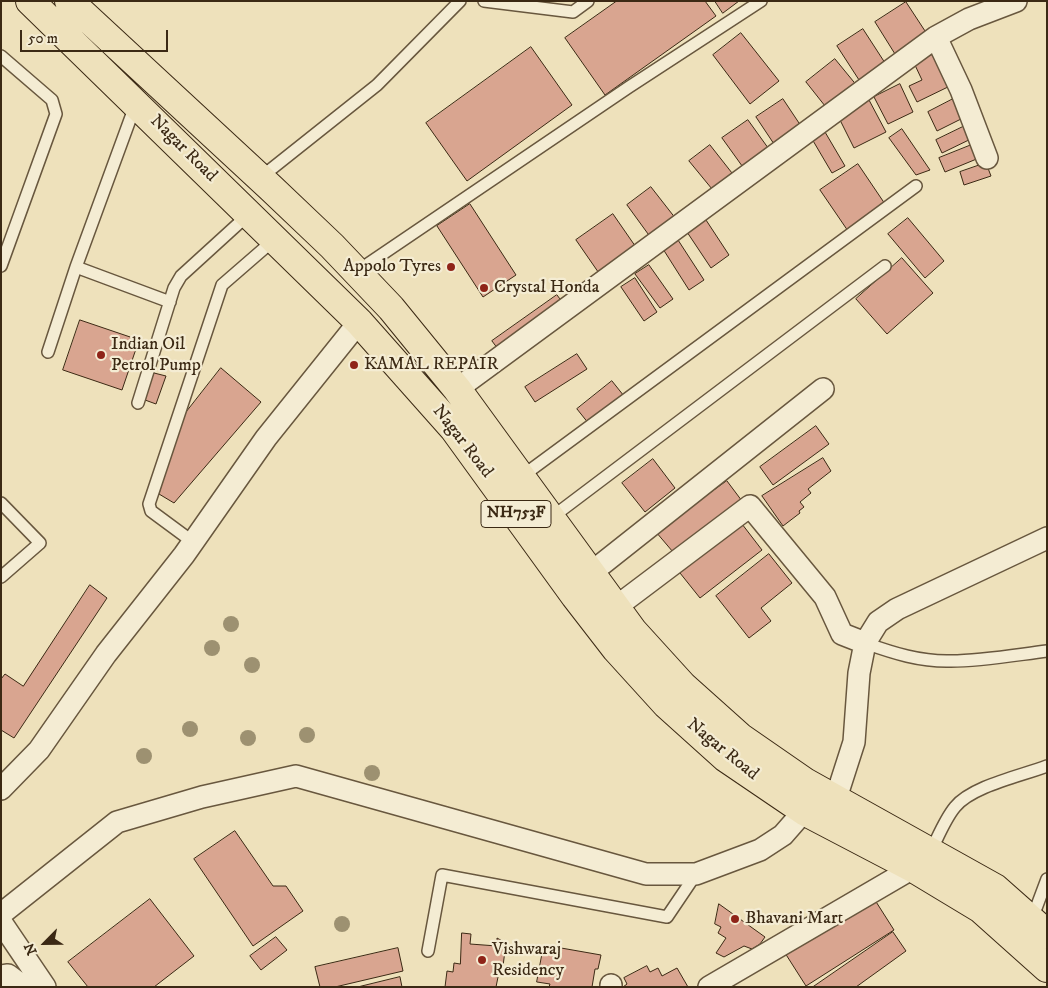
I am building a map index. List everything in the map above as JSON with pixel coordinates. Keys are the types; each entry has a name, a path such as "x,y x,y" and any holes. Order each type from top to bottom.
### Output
{"highway":[{"name":"Nagar Road","path":"30,1 276,238 359,322 454,429 616,649 666,704 726,758 804,811 995,888 1039,928"},
{"name":"Nagar Road","path":"68,1 260,178 391,308 457,390 592,572 633,631 683,686 740,737 805,782 836,798 922,860 1047,968"}],"street":[{"path":"457,390 936,37 969,19 1016,1"},
{"path":"936,37 961,90 987,158"},
{"path":"2,788 39,750 106,654 193,542 266,438 359,322"},
{"path":"592,572 822,389"},
{"path":"616,607 750,506 825,597 842,634 865,643"},
{"path":"836,798 854,742 859,673 865,643 878,622 897,609 1047,538"},
{"path":"1,914 117,822 202,797 296,776 646,874 696,874 760,850 783,835 804,811"},
{"path":"709,987 922,860"},
{"path":"1,922 45,987"},
{"path":"1,976 8,975 24,987"}],"lane":[{"path":"260,178 377,85 460,1"},
{"path":"484,1 573,12 588,1"},
{"path":"356,272 629,87 760,1"},
{"path":"1,56 52,100 56,114 1,266"},
{"path":"48,352 76,267 136,103"},
{"path":"521,477 916,186"},
{"path":"138,403 174,288 190,266 249,214"},
{"path":"193,542 151,511 149,504 222,285 276,238"},
{"path":"552,518 885,266"},
{"path":"76,267 170,302"},
{"path":"1,503 40,543 1,577"},
{"path":"865,643 893,654 951,662 1047,651"},
{"path":"922,860 954,808 963,798 976,791 1047,766"},
{"path":"428,951 442,875 667,917 696,874"},
{"path":"1039,928 1047,879"}],"building":[{"path":"617,1 705,1 716,16 605,95 565,38"},
{"path":"715,1 739,1 723,13"},
{"path":"906,2 927,34 895,54 875,22"},
{"path":"863,29 887,66 861,83 837,46"},
{"path":"741,33 779,81 750,104 713,55"},
{"path":"531,47 572,105 467,181 426,123"},
{"path":"936,53 952,85 917,102 909,86 922,80 914,63"},
{"path":"835,59 858,87 829,111 806,82"},
{"path":"900,84 913,112 888,124 874,97"},
{"path":"957,97 967,116 937,131 928,112"},
{"path":"783,99 803,129 776,147 756,117"},
{"path":"869,100 886,132 854,148 838,116"},
{"path":"748,120 771,152 745,170 722,138"},
{"path":"971,123 977,136 942,153 936,140"},
{"path":"902,129 930,170 916,175 889,138"},
{"path":"825,132 845,166 832,173 812,139"},
{"path":"974,144 979,158 945,172 939,158"},
{"path":"710,145 732,173 712,189 689,161"},
{"path":"986,163 991,176 964,185 960,172"},
{"path":"858,164 885,204 848,231 820,190"},
{"path":"651,187 676,219 651,238 627,205"},
{"path":"470,204 516,275 483,297 437,226"},
{"path":"613,214 640,253 603,279 576,240"},
{"path":"908,218 944,261 925,278 888,234"},
{"path":"706,220 729,255 711,268 687,232"},
{"path":"678,240 704,280 689,290 663,249"},
{"path":"902,258 933,293 887,334 856,299"},
{"path":"649,265 673,299 660,308 635,274"},
{"path":"635,278 657,312 644,321 621,287"},
{"path":"557,295 566,307 501,353 492,341"},
{"name":"Indian Oil Petrol Pump","path":"80,320 139,340 122,390 63,370"},
{"path":"577,354 587,369 535,402 525,387"},
{"path":"221,368 261,402 174,503 159,494 176,425"},
{"path":"154,373 166,376 156,404 145,400"},
{"path":"612,381 624,396 589,424 577,409"},
{"path":"816,426 829,444 773,485 760,467"},
{"path":"823,458 831,471 808,489 811,493 800,502 804,507 799,511 800,513 783,526 762,496"},
{"path":"653,459 675,488 645,512 622,483"},
{"path":"727,481 742,501 673,552 656,532"},
{"path":"742,524 762,550 700,598 680,573"},
{"path":"769,554 792,583 761,608 771,621 749,638 716,596"},
{"path":"90,585 107,598 14,738 1,730 1,679 5,674 23,686"},
{"path":"235,831 273,886 286,886 303,911 253,946 194,859"},
{"path":"873,897 894,930 806,986 785,953"},
{"path":"150,899 194,956 154,987 88,987 68,962"},
{"path":"719,904 765,937 760,944 752,949 744,946 724,957 716,953 726,938 718,933 721,927 715,924"},
{"path":"893,932 906,951 856,987 813,987"},
{"name":"Vishwaraj Residency","path":"462,933 471,934 470,944 497,946 497,938 506,943 503,966 494,965 492,976 498,977 496,987 445,987 447,971 453,972 454,963 460,964"},
{"path":"276,937 287,950 261,970 250,956"},
{"path":"544,945 601,955 598,969 595,969 592,987 549,987 550,984 537,982"},
{"path":"398,948 403,971 335,987 320,987 315,967"},
{"path":"647,966 650,972 658,968 662,976 677,968 688,987 623,987 627,984 624,978"},
{"path":"400,977 402,987 358,987"}],"place":[{"name":"Appolo Tyres","path":"451,267"},
{"name":"Crystal Honda","path":"484,288"},
{"name":"Indian Oil Petrol Pump","path":"101,355"},
{"name":"KAMAL REPAIR","path":"354,365"},
{"name":"Bhavani Mart","path":"735,919"},
{"name":"Vishwaraj Residency","path":"482,960"}]}
